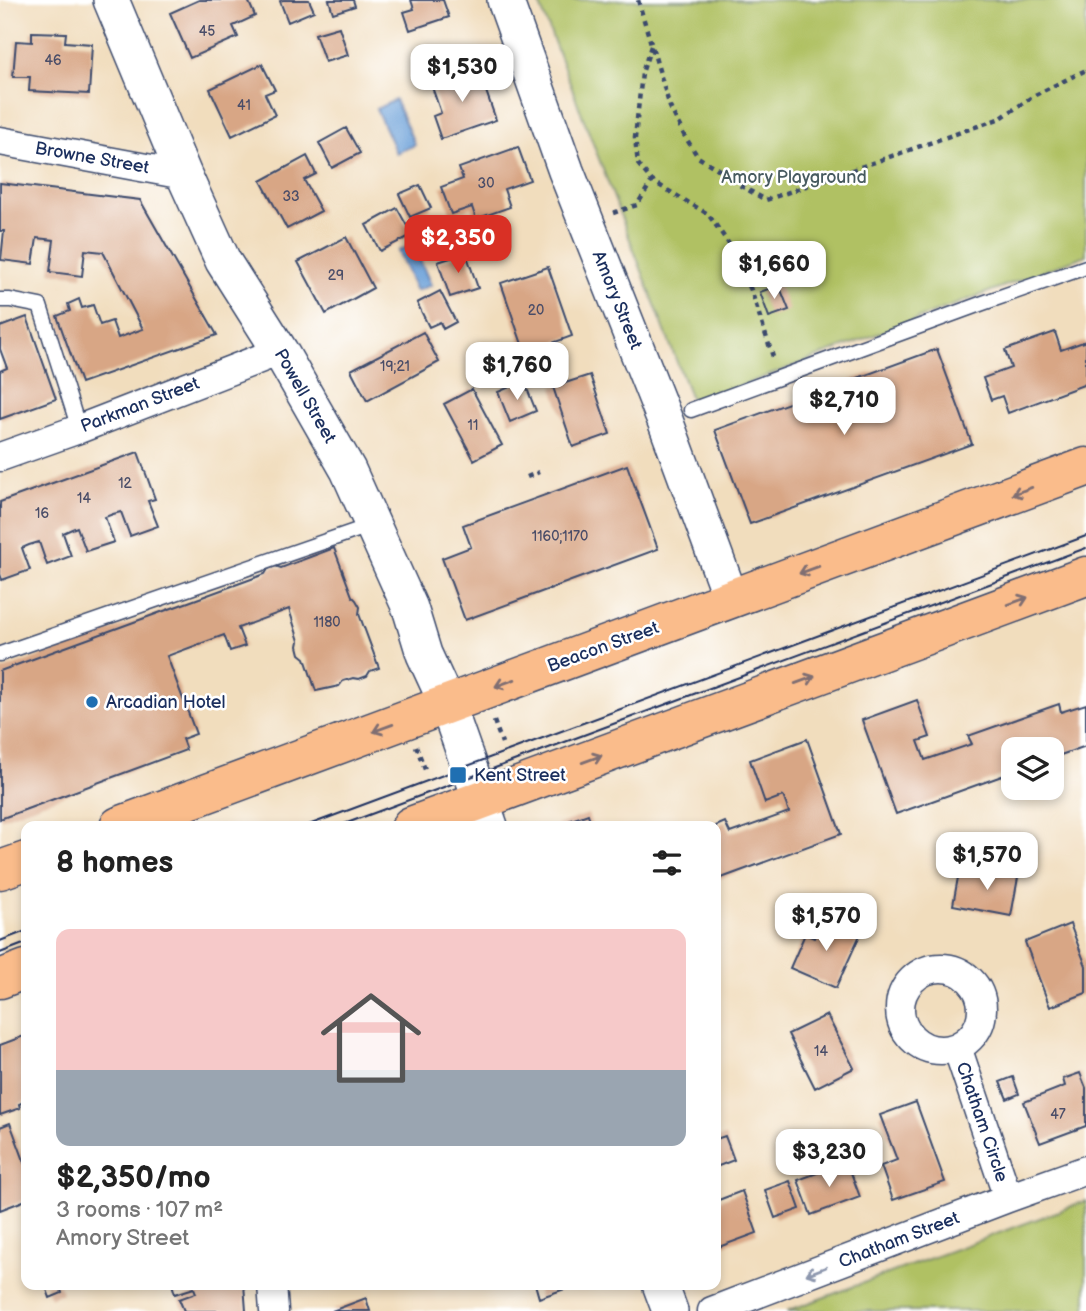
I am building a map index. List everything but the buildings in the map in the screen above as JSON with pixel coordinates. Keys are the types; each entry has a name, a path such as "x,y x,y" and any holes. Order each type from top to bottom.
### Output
{"main road":[{"name":"Beacon Street","path":"132,821 1086,467"},
{"path":"440,821 486,813 1086,576"},
{"path":"0,870 21,862"},
{"path":"0,979 21,971"}],"street":[{"name":"Powell Street","path":"111,0 223,261 280,351 348,470 410,608 424,654 447,704 486,813"},
{"name":"Amory Street","path":"505,0 566,172 666,423 731,599"},
{"name":"Browne Street","path":"0,141 184,175"},
{"name":"Parkman Street","path":"0,457 280,351"},
{"name":"Chatham Circle","path":"957,1047 1008,1198"},
{"name":"Chatham Street","path":"712,1311 1086,1170"},
{"path":"272,1290 274,1311"},
{"path":"662,1290 670,1311"}],"lane":[{"path":"691,410 1086,267"},
{"path":"0,300 40,306 79,429"},
{"path":"0,654 372,525"}],"path":[{"path":"638,0 670,107 698,157 766,200 1001,118 1035,95 1086,70"},
{"path":"652,45 642,73 635,138 638,164 652,181 708,214 729,244 751,289 775,359 770,363"},
{"path":"586,223 637,205 652,181"},
{"path":"527,477 539,472"},
{"path":"494,720 502,743"},
{"path":"414,742 426,772"}],"green space":[{"name":"Amory Playground","path":"538,0 1086,0 1086,255 693,404"},
{"path":"1086,1201 1086,1311 787,1311"}],"water":[{"path":"395,100 415,145 396,153 376,109"},
{"path":"413,244 431,285 416,291 398,251"}],"tram line":[{"path":"319,821 1086,536"},
{"path":"352,821 1086,548"},
{"path":"0,941 21,933"},
{"path":"0,953 21,945"}],"place":[{"name":"Arcadian Hotel","path":"92,702"},
{"name":"Kent Street","path":"458,775"}]}
